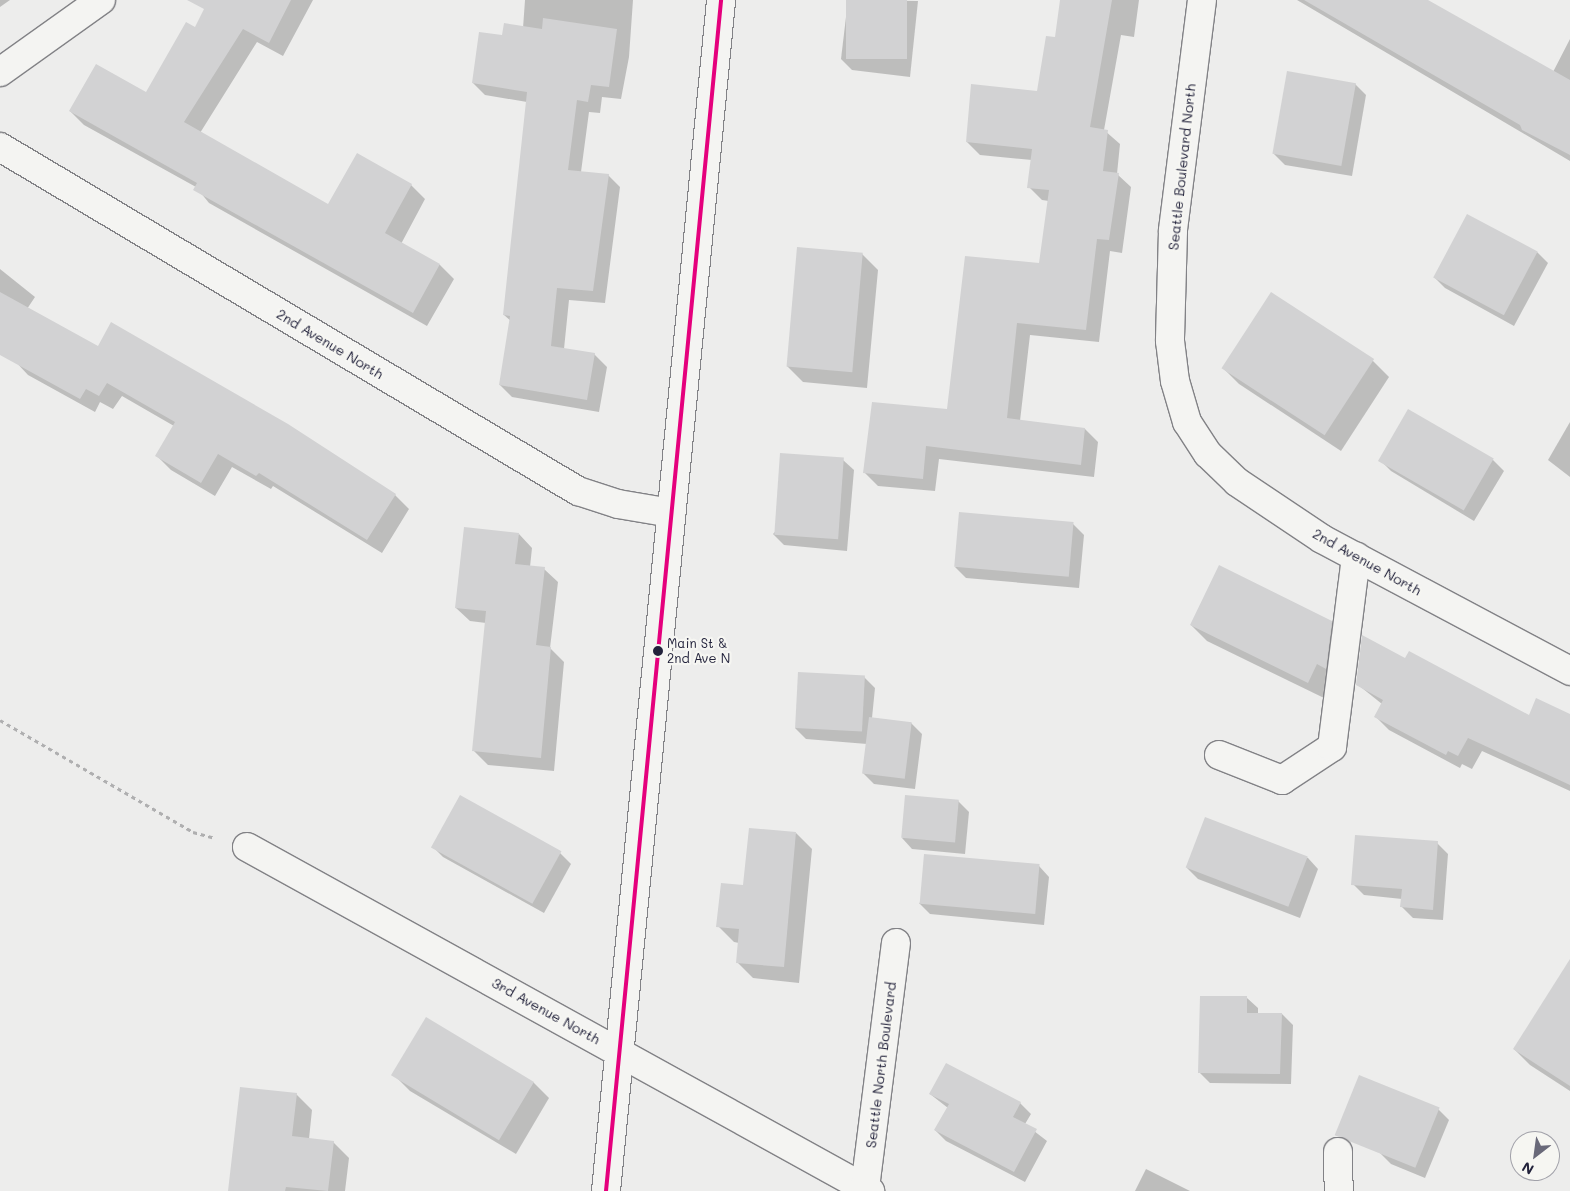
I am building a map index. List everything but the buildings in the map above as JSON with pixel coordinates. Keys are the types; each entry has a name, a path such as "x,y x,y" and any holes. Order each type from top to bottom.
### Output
{"street":[{"path":"0,72 101,0"},
{"path":"606,1191 618,1050 721,0"},
{"name":"Seattle Boulevard North","path":"1186,422 1175,381 1170,341 1173,231 1202,0"},
{"name":"2nd Avenue North","path":"0,147 578,491 618,504 671,513"},
{"name":"2nd Avenue North","path":"1186,422 1208,454 1237,482 1322,539 1570,671"},
{"path":"1220,755 1282,780 1332,747 1356,557"},
{"name":"3rd Avenue North","path":"247,846 618,1050 867,1190"},
{"name":"Seattle North Boulevard","path":"867,1190 896,943"},
{"path":"1338,1152 1339,1191"}],"path":[{"path":"0,720 193,832 247,846"}],"transit line":[{"path":"606,1191 721,0"}],"place":[{"name":"Main St & 2nd Ave N","path":"658,651"}]}
